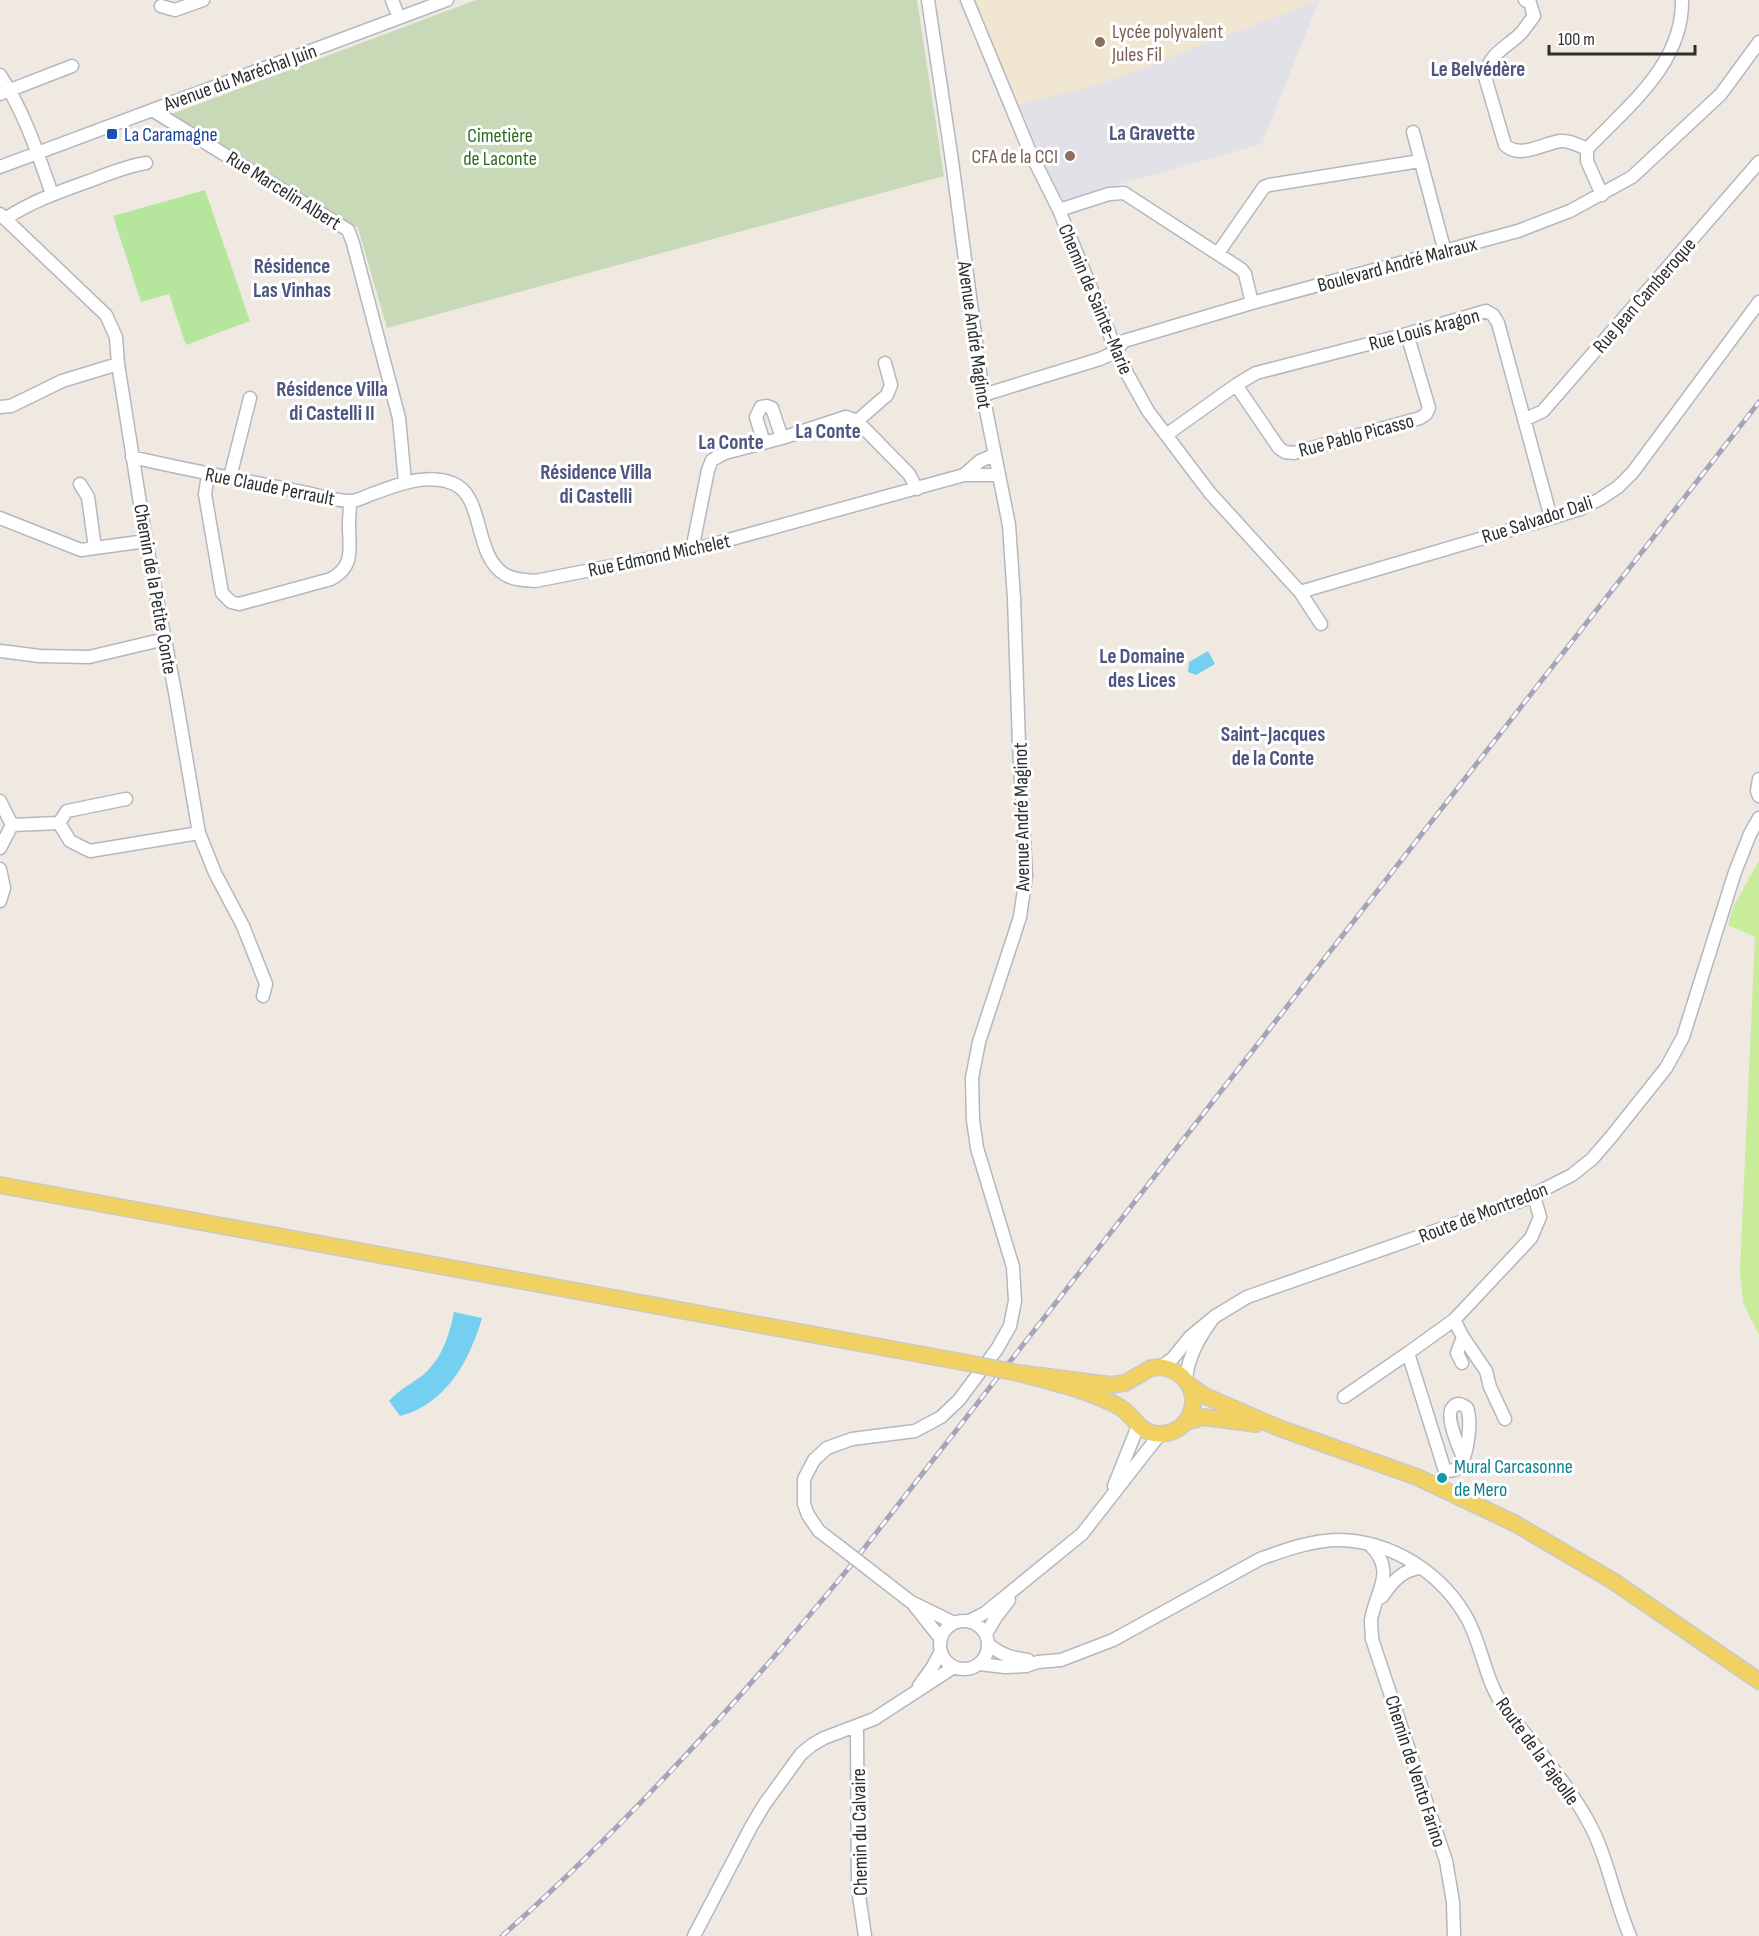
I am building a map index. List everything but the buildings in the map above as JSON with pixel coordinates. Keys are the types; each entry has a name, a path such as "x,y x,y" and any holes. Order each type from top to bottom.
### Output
{"main road":[{"path":"0,1185 1018,1373 1111,1385 1125,1383 1151,1368 1161,1366 1179,1372 1203,1395 1279,1428 1417,1478 1516,1524 1613,1581 1753,1677"},
{"path":"1018,1373 1080,1391 1119,1407 1144,1430 1160,1434 1169,1433 1186,1422 1203,1417 1279,1428"},
{"path":"1134,1420 1126,1396 1135,1378"},
{"path":"1186,1422 1193,1405 1189,1383"}],"street":[{"path":"161,6 175,10 203,0"},
{"path":"392,0 399,18"},
{"name":"Avenue du Maréchal Juin","path":"0,167 447,0"},
{"name":"Avenue André Maginot","path":"911,1602 819,1531 808,1515 804,1504 804,1479 814,1460 826,1448 852,1439 915,1431 941,1417 959,1400 997,1349 1010,1326 1015,1301 1013,1267 977,1148 973,1120 972,1078 979,1042 1020,917 1026,876 1009,525 983,395 928,0"},
{"name":"Chemin de Sainte-Marie","path":"967,0 1030,152 1059,210 1115,352 1148,411 1210,493 1300,592 1321,624"},
{"path":"1525,0 1530,3 1534,16 1521,33 1494,55 1486,68 1485,77 1505,145 1511,150 1520,152 1561,141 1587,148"},
{"path":"1602,195 1587,160 1587,148 1645,88 1665,63 1676,40 1682,0"},
{"name":"Boulevard André Malraux","path":"983,395 1100,359 1115,352 1124,341 1252,303 1518,231 1570,211 1632,177 1721,94 1759,42"},
{"path":"5,92 72,66"},
{"path":"0,75 5,92 38,154 52,194"},
{"name":"Rue Marcelin Albert","path":"152,110 348,230 354,243 393,390 399,418 405,482"},
{"path":"1413,132 1445,252"},
{"path":"1218,253 1264,187 1420,161"},
{"name":"Rue Jean Camberoque","path":"1524,420 1543,411 1759,162"},
{"path":"2,216 52,194 132,165 146,163"},
{"path":"1059,210 1109,195 1124,193 1241,269 1245,274 1252,303"},
{"name":"Chemin de la Petite Conte","path":"2,216 106,315 116,337 118,364 146,541 199,833 215,873 243,926 266,984 263,996"},
{"name":"Rue Salvador Dali","path":"1300,592 1551,518 1580,509 1600,499 1618,487 1633,472 1759,302"},
{"name":"Rue Louis Aragon","path":"1166,435 1256,373 1486,311 1493,315 1498,323 1551,518"},
{"name":"Rue Pablo Picasso","path":"1236,385 1285,452 1294,453 1420,418 1429,408 1407,334"},
{"path":"857,422 887,394 891,385 885,363"},
{"path":"0,407 11,406 62,381 118,364"},
{"path":"230,477 250,398"},
{"path":"764,443 756,417 761,407 772,408 782,438"},
{"path":"692,550 712,460 725,453 782,438 846,417 857,422 909,474 917,489"},
{"path":"979,470 994,455"},
{"name":"Rue Claude Perrault","path":"132,457 208,475 230,477 350,501 405,482"},
{"name":"Rue Edmond Michelet","path":"405,482 434,480 450,482 460,487 469,496 486,550 495,565 504,574 517,580 535,581 692,550 979,470 999,475"},
{"path":"208,475 205,494 222,593 231,602 239,604 330,579 339,574 350,555 350,501"},
{"path":"80,484 88,497 94,548"},
{"path":"0,518 81,550 146,541"},
{"path":"0,651 40,656 89,657 165,639"},
{"path":"1759,779 1757,791 1759,796"},
{"path":"59,824 67,811 126,799"},
{"path":"0,801 12,825"},
{"name":"Route de Montredon","path":"1161,1366 1173,1358 1190,1337 1214,1317 1246,1297 1534,1196 1572,1175 1592,1159 1666,1068 1683,1037 1735,872 1759,818"},
{"path":"59,824 69,841 90,851 199,833"},
{"path":"12,825 59,824"},
{"path":"0,848 12,825"},
{"path":"0,869 4,888 0,901"},
{"path":"1344,1397 1454,1320 1531,1238 1540,1217 1534,1196"},
{"path":"1189,1383 1187,1367 1199,1338 1214,1317"},
{"path":"1454,1320 1463,1338 1486,1371 1490,1387 1505,1419"},
{"path":"1462,1363 1458,1353 1463,1338"},
{"path":"1408,1353 1445,1472 1459,1467 1463,1458"},
{"path":"1108,1500 1134,1420"},
{"path":"911,1602 941,1645 948,1663 954,1667 967,1669 979,1664 987,1652 987,1640 996,1617 1014,1591 1028,1576 1082,1534 1160,1434"},
{"name":"Route de la Fajeolle","path":"979,1664 1005,1667 1026,1666 1038,1662 1061,1660 1113,1640 1260,1559 1285,1550 1339,1540 1369,1544 1400,1555 1439,1581 1455,1599 1469,1622 1491,1685 1503,1706 1568,1787 1589,1823 1604,1856 1630,1936"},
{"path":"1369,1544 1383,1563 1385,1572"},
{"path":"1400,1555 1404,1562 1401,1574"},
{"name":"Chemin de Vento Farino","path":"1400,1555 1388,1563 1371,1620 1372,1639 1446,1861 1453,1902 1454,1936"},
{"path":"1375,1608 1401,1574 1413,1568 1421,1568"},
{"path":"909,1696 932,1668 948,1626 969,1621 985,1613 1004,1596 1014,1591"},
{"path":"911,1602 954,1623"},
{"path":"969,1621 982,1628 987,1640 1001,1654 1038,1662"},
{"path":"694,1936 751,1827 801,1754 824,1738 857,1727 892,1709 954,1667"},
{"name":"Chemin du Calvaire","path":"857,1727 858,1888 865,1936"}],"shaded area":[{"path":"973,0 1319,0 1262,144 1064,200 1051,180"},
{"name":"Lycée polyvalent Jules Fil","path":"973,0 1319,0 1101,84 1017,105"}],"green space":[{"name":"Cimetière de Laconte","path":"476,0 917,0 944,176 387,328 358,228 192,131 172,114"},
{"path":"205,190 250,321 186,345 169,294 141,302 113,216"},
{"path":"1759,861 1759,1335 1743,1303 1740,1271 1755,937 1728,925 1733,907"}],"water":[{"path":"1208,651 1215,664 1196,675 1188,672 1189,662"},
{"path":"454,1312 482,1318 470,1350 443,1391 430,1402 400,1416 389,1401 423,1375 435,1362 447,1338"}],"railway":[{"path":"502,1936 639,1805 725,1713 848,1569 1759,402"}],"place":[{"name":"Lycée polyvalent Jules Fil","path":"1100,42"},
{"name":"La Caramagne","path":"112,134"},
{"name":"CFA de la CCI","path":"1070,156"},
{"name":"Mural Carcasonne de Mero","path":"1442,1478"}],"district":[{"name":"Le Belvédère","path":"1478,69"},
{"name":"La Gravette","path":"1152,133"},
{"name":"Résidence Las Vinhas","path":"292,278"},
{"name":"Résidence Villa di Castelli II","path":"332,401"},
{"name":"La Conte","path":"828,431"},
{"name":"La Conte","path":"731,442"},
{"name":"Résidence Villa di Castelli","path":"596,484"},
{"name":"Le Domaine des Lices","path":"1142,668"},
{"name":"Saint-Jacques de la Conte","path":"1273,746"}]}
